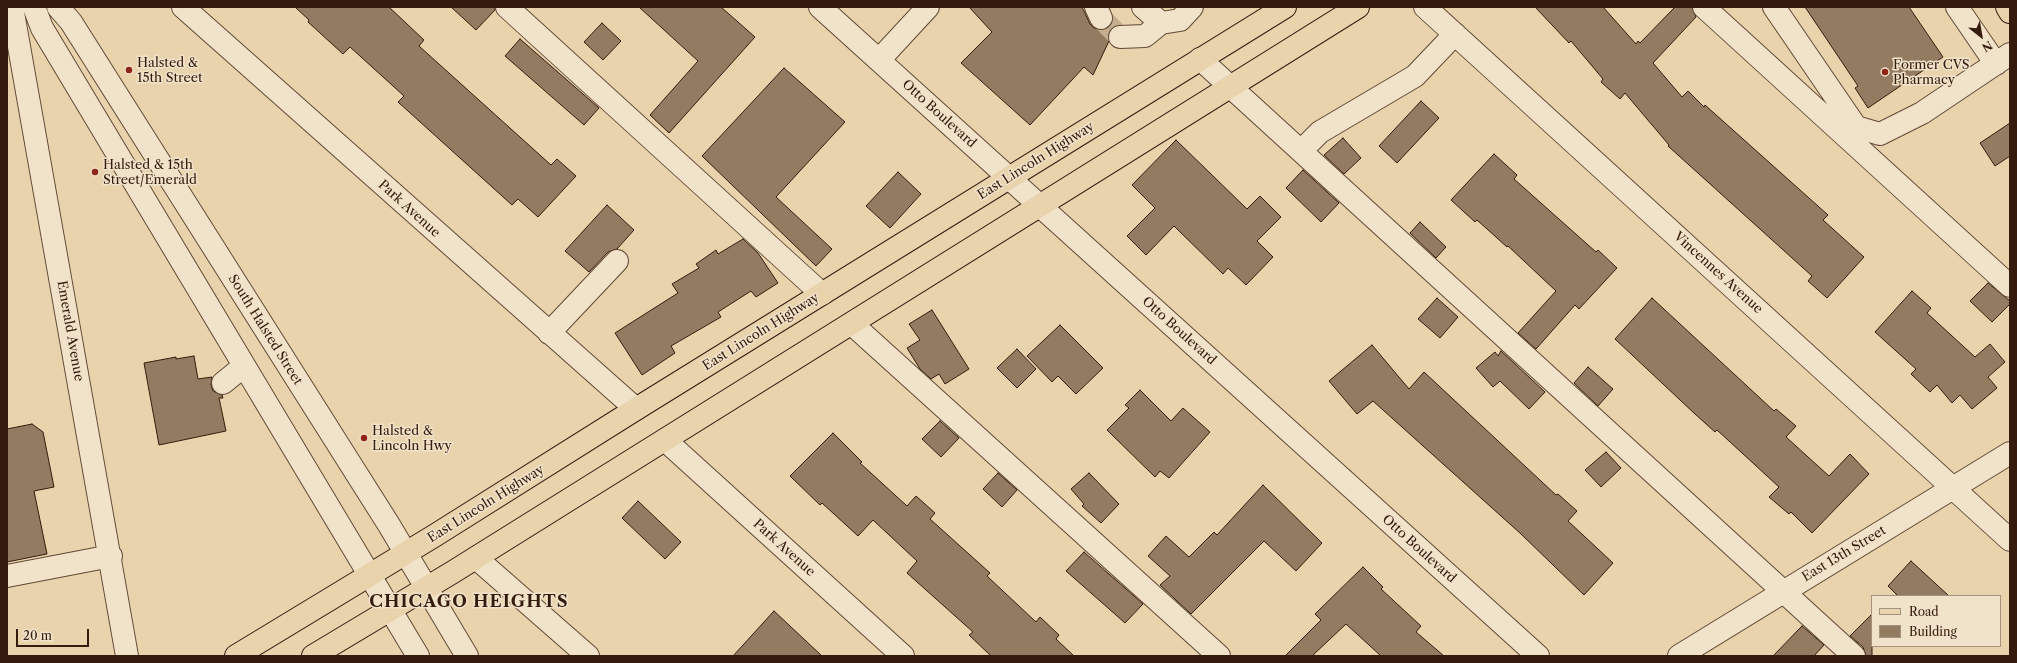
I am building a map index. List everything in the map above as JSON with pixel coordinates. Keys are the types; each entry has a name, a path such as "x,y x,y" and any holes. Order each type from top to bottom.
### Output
{"main road":[{"name":"East Lincoln Highway","path":"236,656 369,576 1008,177 1285,7"},
{"path":"326,653 390,611 1358,7"},
{"path":"2007,7 2010,12"}],"street":[{"name":"Emerald Avenue","path":"12,7 128,656"},
{"path":"34,7 42,28 418,656"},
{"name":"South Halsted Street","path":"58,7 71,22 406,553 467,656"},
{"name":"Park Avenue","path":"183,7 636,409"},
{"path":"507,7 822,294"},
{"name":"Otto Boulevard","path":"820,7 1538,656"},
{"path":"879,60 928,7"},
{"path":"1143,7 1161,23"},
{"path":"1120,37 1145,36 1161,23 1180,20 1192,7"},
{"name":"Vincennes Avenue","path":"1425,7 2010,540"},
{"path":"1704,7 2010,286"},
{"path":"1774,7 1856,127 1880,134 1922,112 2003,59 1957,7"},
{"path":"1301,151 1320,132 1415,76 1455,34"},
{"path":"1200,59 1854,656"},
{"path":"549,333 617,261"},
{"path":"852,324 1219,656"},
{"path":"223,383 244,366"},
{"name":"Park Avenue","path":"665,440 903,656"},
{"name":"East 13th Street","path":"1679,656 2010,453"},
{"path":"7,576 110,556"},
{"path":"476,558 588,656"}],"building":[{"path":"295,7 389,7 424,40 419,46 551,165 557,159 576,176 538,217 518,199 512,205 398,102 404,96 350,47 343,54 308,22 309,20"},
{"path":"451,7 495,7 495,10 476,30"},
{"path":"639,7 721,7 755,37 669,133 650,115 698,61"},
{"path":"969,7 1082,7 1090,24 1094,28 1103,30 1108,36 1109,41 1093,75 1084,67 1030,125 961,63 992,32"},
{"path":"1535,7 1603,7 1636,44 1638,41 1640,43 1675,7 1692,7 1696,17 1653,63 1682,97 1688,91 1704,107 1705,105 1828,215 1823,220 1864,257 1827,298 1808,281 1812,276 1668,146 1669,145 1625,93 1620,99 1601,82 1603,79 1571,41 1569,43"},
{"name":"Former CVS Pharmacy","path":"1805,7 1909,7 1943,57 1868,108 1855,88 1858,86"},
{"path":"602,23 621,41 603,60 584,42"},
{"path":"520,39 599,108 584,125 505,56"},
{"path":"784,68 845,122 776,197 832,249 816,266 702,156"},
{"path":"1421,101 1439,118 1397,163 1379,146"},
{"path":"2010,123 2010,156 1995,166 1980,143"},
{"path":"1343,138 1361,158 1344,174 1324,155"},
{"path":"1176,140 1247,209 1260,196 1281,217 1257,241 1273,257 1246,285 1228,268 1223,274 1174,226 1146,255 1127,236 1155,208 1132,185"},
{"path":"1494,154 1517,175 1514,179 1596,252 1598,250 1617,268 1579,309 1575,305 1536,349 1518,333 1556,291 1508,246 1507,247 1477,220 1475,222 1451,200"},
{"path":"1303,170 1339,203 1321,222 1286,188"},
{"path":"898,172 921,194 890,228 866,206"},
{"path":"607,205 634,230 617,249 608,252 589,272 565,251"},
{"path":"1420,222 1446,247 1436,258 1410,233"},
{"path":"743,239 758,253 778,283 756,297 751,291 718,312 721,317 671,346 675,353 642,375 615,333 678,293 672,284 699,268 696,264 716,250 718,254"},
{"path":"1988,283 2010,301 2010,304 1992,322 1970,301"},
{"path":"1912,291 1931,308 1927,313 1975,357 1990,344 2005,362 1988,377 1997,388 1972,409 1960,395 1952,403 1937,385 1930,392 1911,374 1916,369 1875,332"},
{"path":"1437,298 1458,317 1440,338 1418,319"},
{"path":"1652,298 1774,411 1776,409 1796,426 1786,437 1829,476 1850,454 1869,474 1812,533 1791,512 1789,514 1769,497 1779,487 1717,430 1715,432 1695,414 1615,339"},
{"path":"932,310 969,369 945,384 939,374 931,379 920,369 907,348 920,340 909,324"},
{"path":"1060,325 1103,368 1076,394 1058,376 1052,382 1027,356"},
{"path":"1372,345 1409,389 1424,372 1556,495 1558,494 1577,511 1568,521 1613,563 1584,595 1521,534 1373,401 1357,414 1329,381"},
{"path":"1017,349 1036,369 1017,388 997,368"},
{"path":"1501,351 1545,392 1529,409 1500,381 1493,387 1476,368 1495,352 1498,356"},
{"path":"194,356 198,379 212,377 211,385 213,391 222,395 223,398 219,398 226,431 159,445 144,363 176,357 176,359"},
{"path":"1588,367 1613,389 1598,406 1574,383"},
{"path":"1140,390 1171,421 1183,408 1210,432 1169,478 1160,471 1155,477 1107,430 1129,408 1125,405"},
{"path":"940,421 959,438 941,457 922,439"},
{"path":"32,424 43,432 54,487 34,491 47,554 7,562 7,429"},
{"path":"833,433 862,462 860,463 907,506 916,496 935,513 930,519 990,573 987,576 1036,622 1040,617 1059,635 1056,639 1074,656 991,656 969,635 973,632 907,573 917,561 873,520 858,536 822,503 820,505 790,476"},
{"path":"1606,452 1621,468 1601,487 1585,470"},
{"path":"998,473 1017,490 1002,507 983,489"},
{"path":"1089,473 1119,504 1101,523 1082,506 1084,504 1071,489"},
{"path":"1263,485 1322,543 1296,571 1264,541 1191,614 1160,585 1170,576 1148,556 1166,536 1189,557 1214,532 1217,535"},
{"path":"638,501 681,542 665,559 622,518"},
{"path":"1084,552 1143,604 1125,623 1066,571"},
{"path":"1911,561 1948,595 1897,595 1888,586"},
{"path":"1363,567 1383,587 1381,589 1421,626 1416,632 1444,656 1381,656 1346,624 1312,656 1285,656 1321,620 1315,614"},
{"path":"774,611 822,656 733,656"},
{"path":"1871,615 1872,656 1866,656 1863,647 1850,636"},
{"path":"1802,626 1824,645 1814,656 1773,656"}],"tunnel":[{"path":"1101,18 1120,37"}],"place":[{"name":"Halsted & 15th Street","path":"129,70"},
{"name":"Former CVS Pharmacy","path":"1885,72"},
{"name":"Halsted & 15th Street/Emerald","path":"95,172"},
{"name":"Halsted & Lincoln Hwy","path":"364,438"}],"district":[{"name":"CHICAGO HEIGHTS","path":"469,602"}]}
